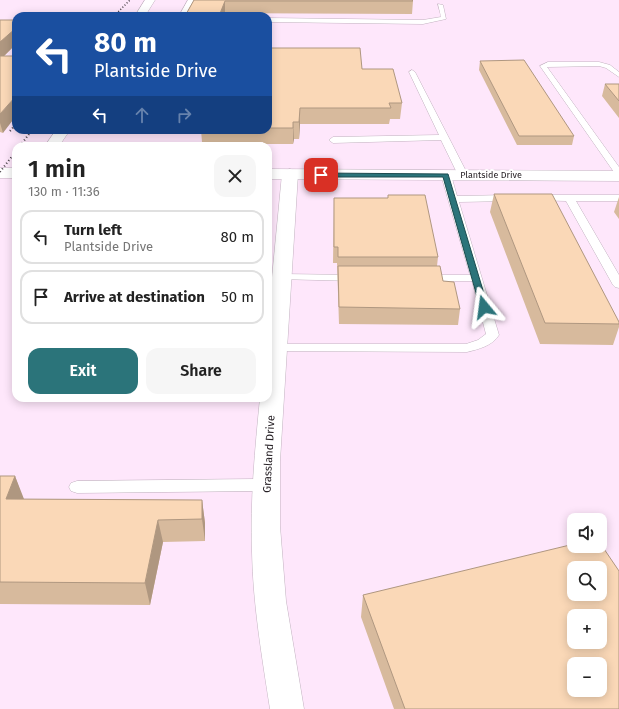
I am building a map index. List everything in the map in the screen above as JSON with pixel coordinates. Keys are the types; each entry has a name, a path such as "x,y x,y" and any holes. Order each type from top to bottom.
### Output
{"street":[{"path":"142,12 150,0"},
{"path":"0,173 12,174"},
{"name":"Plantside Drive","path":"279,174 619,174"},
{"name":"Grassland Drive","path":"272,373 281,277 279,174"},
{"name":"Grassland Drive","path":"270,402 266,485 266,564 272,622 287,709"}],"lane":[{"path":"184,12 192,0"},
{"path":"272,20 423,22 444,18 440,5"},
{"path":"619,75 608,66 598,64 548,64 543,66 619,174"},
{"path":"412,72 463,175"},
{"path":"333,140 444,137"},
{"path":"273,355 467,348 482,343 493,336 446,175"},
{"path":"569,198 619,285"},
{"path":"453,199 619,198"},
{"path":"281,277 367,278"},
{"path":"413,278 476,278"},
{"path":"77,488 266,485"}],"shaded area":[{"path":"0,0 619,0 619,709 0,709"}],"building":[{"path":"194,0 413,1 225,1 221,12 187,12"},
{"path":"0,20 12,20 12,32 0,42"},
{"path":"272,48 360,48 362,69 393,69 402,103 389,103 391,108 300,108 299,122 293,122 293,128 272,128"},
{"path":"0,56 12,56 12,100 0,114"},
{"path":"524,60 574,136 519,136 480,61"},
{"path":"605,84 619,84 619,101"},
{"path":"494,194 552,194 619,324 545,323"},
{"path":"388,195 425,195 438,257 338,257 338,247 334,247 334,198 388,198"},
{"path":"338,266 440,266 443,281 454,282 460,309 339,307"},
{"path":"0,476 15,476 6,499 202,500 202,519 158,520 145,583 0,582"},
{"path":"567,546 567,553 607,553 619,571 619,709 405,709 363,595"}],"railway":[{"path":"118,12 130,0"},
{"path":"23,142 29,134"},
{"path":"0,172 12,156"}],"route":[{"path":"321,175 446,175 484,307"}]}
